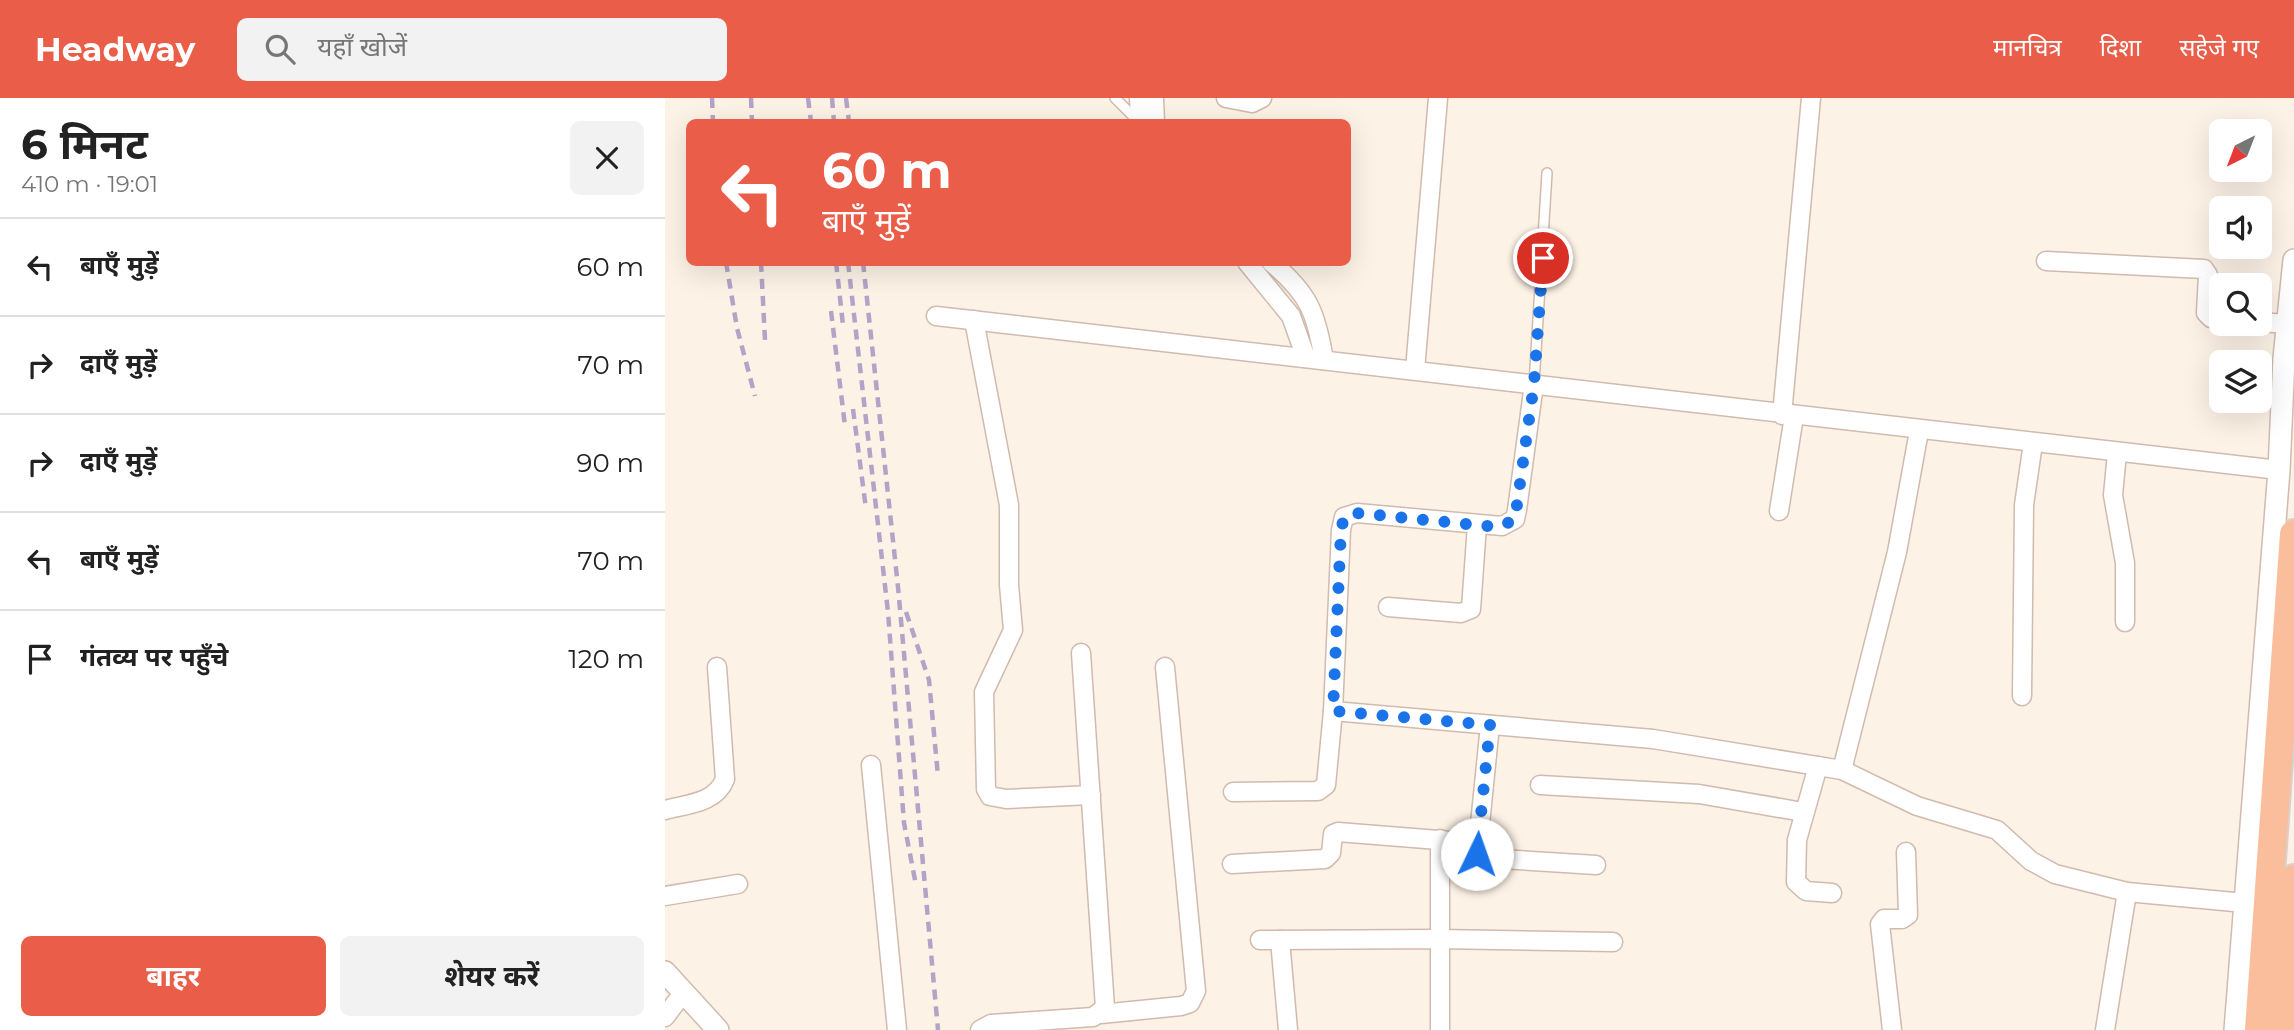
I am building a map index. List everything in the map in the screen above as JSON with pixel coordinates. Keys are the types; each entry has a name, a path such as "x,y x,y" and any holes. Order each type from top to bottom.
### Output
{"highway":[{"path":"2259,1030 2294,534"},
{"path":"2283,1030 2294,879"}],"street":[{"path":"1139,98 1140,119"},
{"path":"1154,98 1155,119"},
{"path":"1226,98 1252,103 1262,98"},
{"path":"1415,370 1439,98"},
{"path":"1779,511 1811,98"},
{"path":"2235,1030 2294,260"},
{"path":"2046,261 2204,269 2209,275 2206,313 2209,316"},
{"path":"1250,266 1291,316 1315,359"},
{"path":"1276,266 1296,284 1312,308 1315,359"},
{"path":"936,316 1415,370 1788,416 2279,470"},
{"path":"974,320 1009,505 1009,585 1013,630 984,692 986,789 989,796 1006,799 1091,795"},
{"path":"2272,323 2287,324"},
{"path":"1233,792 1324,790 1329,779 1341,530 1344,517 1357,513 1502,526 1515,519 1534,384"},
{"path":"1842,770 1897,552 1919,431"},
{"path":"2022,696 2024,505 2033,443"},
{"path":"2117,453 2113,495 2125,563 2125,622"},
{"path":"1388,607 1461,613 1471,609 1477,525"},
{"path":"1081,653 1106,1001 1101,1014"},
{"path":"665,810 708,799 721,789 725,779 717,667"},
{"path":"979,1030 991,1024 1072,1020 1190,1003 1196,991 1165,667"},
{"path":"1333,711 1653,738 1842,770 1917,806 1997,830 2031,861 2055,874 2127,892 2245,903"},
{"path":"1490,725 1477,854 1486,858 1596,865"},
{"path":"871,765 897,1030"},
{"path":"1818,766 1797,840 1796,881 1806,891 1832,893"},
{"path":"1540,785 1699,794 1803,812"},
{"path":"1232,863 1325,859 1331,853 1333,834 1339,832 1476,843"},
{"path":"1440,839 1440,1030"},
{"path":"1892,1030 1880,924 1884,919 1902,919 1908,915 1906,852"},
{"path":"665,896 738,884"},
{"path":"2105,1030 2127,892"},
{"path":"1260,940 1613,942"},
{"path":"1280,940 1288,1030"},
{"path":"665,972 718,1030"},
{"path":"665,1017 683,993"}],"lane":[{"path":"1115,98 1137,119"},
{"path":"1534,384 1547,173"}],"railway":[{"path":"712,98 713,119"},
{"path":"751,98 752,119"},
{"path":"808,98 811,119"},
{"path":"832,98 834,119"},
{"path":"846,98 849,119"},
{"path":"727,266 737,328 755,396"},
{"path":"761,266 765,340"},
{"path":"836,266 843,325"},
{"path":"848,266 888,612 904,823 916,885"},
{"path":"863,266 898,587 938,1030"},
{"path":"831,311 845,426"},
{"path":"853,409 866,509"},
{"path":"906,612 929,680 938,776"}],"route":[{"path":"1477,854 1490,725 1333,711 1341,530 1344,517 1357,513 1485,526 1502,526 1515,519 1534,384 1543,258"}]}
